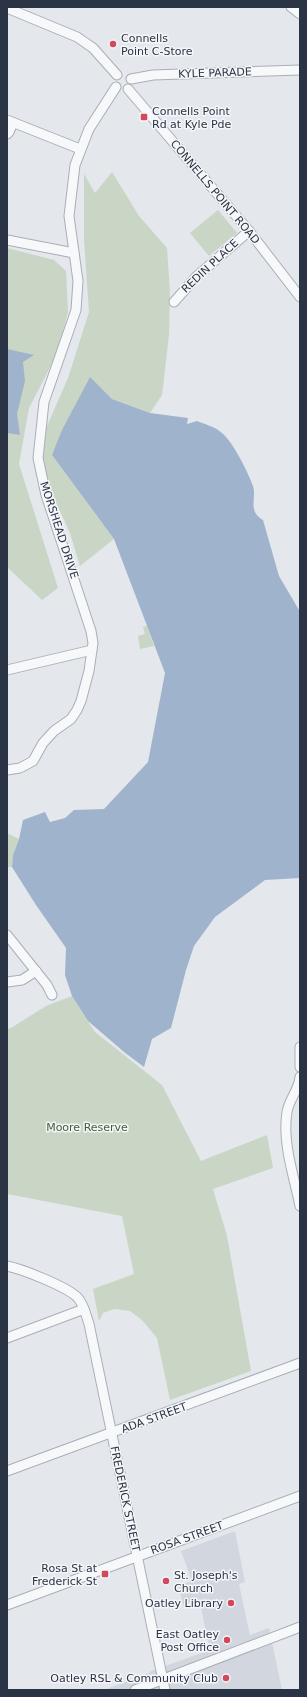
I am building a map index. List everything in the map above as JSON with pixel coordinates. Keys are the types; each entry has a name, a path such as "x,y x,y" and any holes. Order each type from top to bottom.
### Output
{"street":[{"path":"291,7 300,14"},
{"path":"7,8 77,37 92,48 118,75"},
{"name":"KYLE PARADE","path":"131,79 153,75 300,70"},
{"path":"125,74 131,79 131,84 128,89 120,90 116,87 114,82 118,75 125,74"},
{"path":"7,240 74,253 69,216 75,165 89,129 116,87"},
{"name":"CONNELLS POINT ROAD","path":"128,89 249,231 300,297"},
{"path":"7,134 9,132 10,122 80,149"},
{"name":"REDIN PLACE","path":"174,302 196,277 249,231"},
{"name":"MORSHEAD DRIVE","path":"7,770 20,768 33,761 43,742 54,731 71,719 81,701 89,671 93,643 90,625 46,495 38,458 44,402 76,310 78,281 74,253"},
{"path":"8,669 92,650"},
{"path":"7,934 36,971 52,995"},
{"path":"7,982 22,980 36,971"},
{"path":"300,1047 300,1067"},
{"path":"300,1077 297,1089 288,1109 285,1128 300,1206"},
{"path":"7,1266 49,1281 73,1294 78,1298 84,1309 7,1338"},
{"name":"FREDERICK STREET","path":"84,1309 165,1690"},
{"name":"ADA STREET","path":"7,1471 300,1363"},
{"name":"ROSA STREET","path":"7,1605 300,1496"},
{"path":"135,1690 300,1627"}],"shaded area":[{"path":"235,1531 245,1582 239,1584 250,1635 269,1628 282,1690 104,1690 210,1650 199,1599 183,1605 179,1586 192,1581 181,1551"}],"green space":[{"path":"112,172 139,216 167,248 170,292 169,335 162,395 150,413 112,399 90,378 52,455 114,539 80,566 70,533 50,489 41,456 44,433 68,378 89,312 84,239 84,174 95,193"},
{"path":"218,210 237,233 209,256 190,233"},
{"path":"7,248 54,260 66,271 68,312 57,354 29,408 19,464 58,588 42,600 7,567"},
{"path":"147,626 154,646 140,649 138,636 145,634 143,627 136,628"},
{"path":"7,833 19,839 13,855 12,867 7,867"},
{"name":"Moore Reserve","path":"72,996 95,1032 162,1085 201,1161 267,1135 273,1168 213,1189 227,1236 251,1371 170,1400 157,1338 142,1320 130,1311 114,1309 103,1313 99,1321 93,1289 134,1274 122,1216 7,1194 7,1029 46,1006"}],"water":[{"path":"7,349 34,355 23,362 25,381 17,414 20,435 7,433"},
{"path":"90,377 112,399 150,413 188,418 187,424 197,421 217,429 226,437 240,458 251,480 254,491 255,513 263,520 279,576 299,610 300,878 265,880 215,917 194,946 186,970 171,1028 152,1039 144,1067 88,1021 72,996 65,975 66,948 12,867 13,855 19,839 23,820 45,812 50,822 65,818 74,810 104,809 148,762 165,673 114,539 52,455 62,430"}],"place":[{"name":"Connells Point C-Store","path":"113,44"},
{"name":"Connells Point Rd at Kyle Pde","path":"144,117"},
{"name":"Rosa St at Frederick St","path":"105,1574"},
{"name":"St. Joseph's Church","path":"166,1581"},
{"name":"Oatley Library","path":"231,1603"},
{"name":"East Oatley Post Office","path":"227,1640"},
{"name":"Oatley RSL & Community Club","path":"226,1678"}]}
